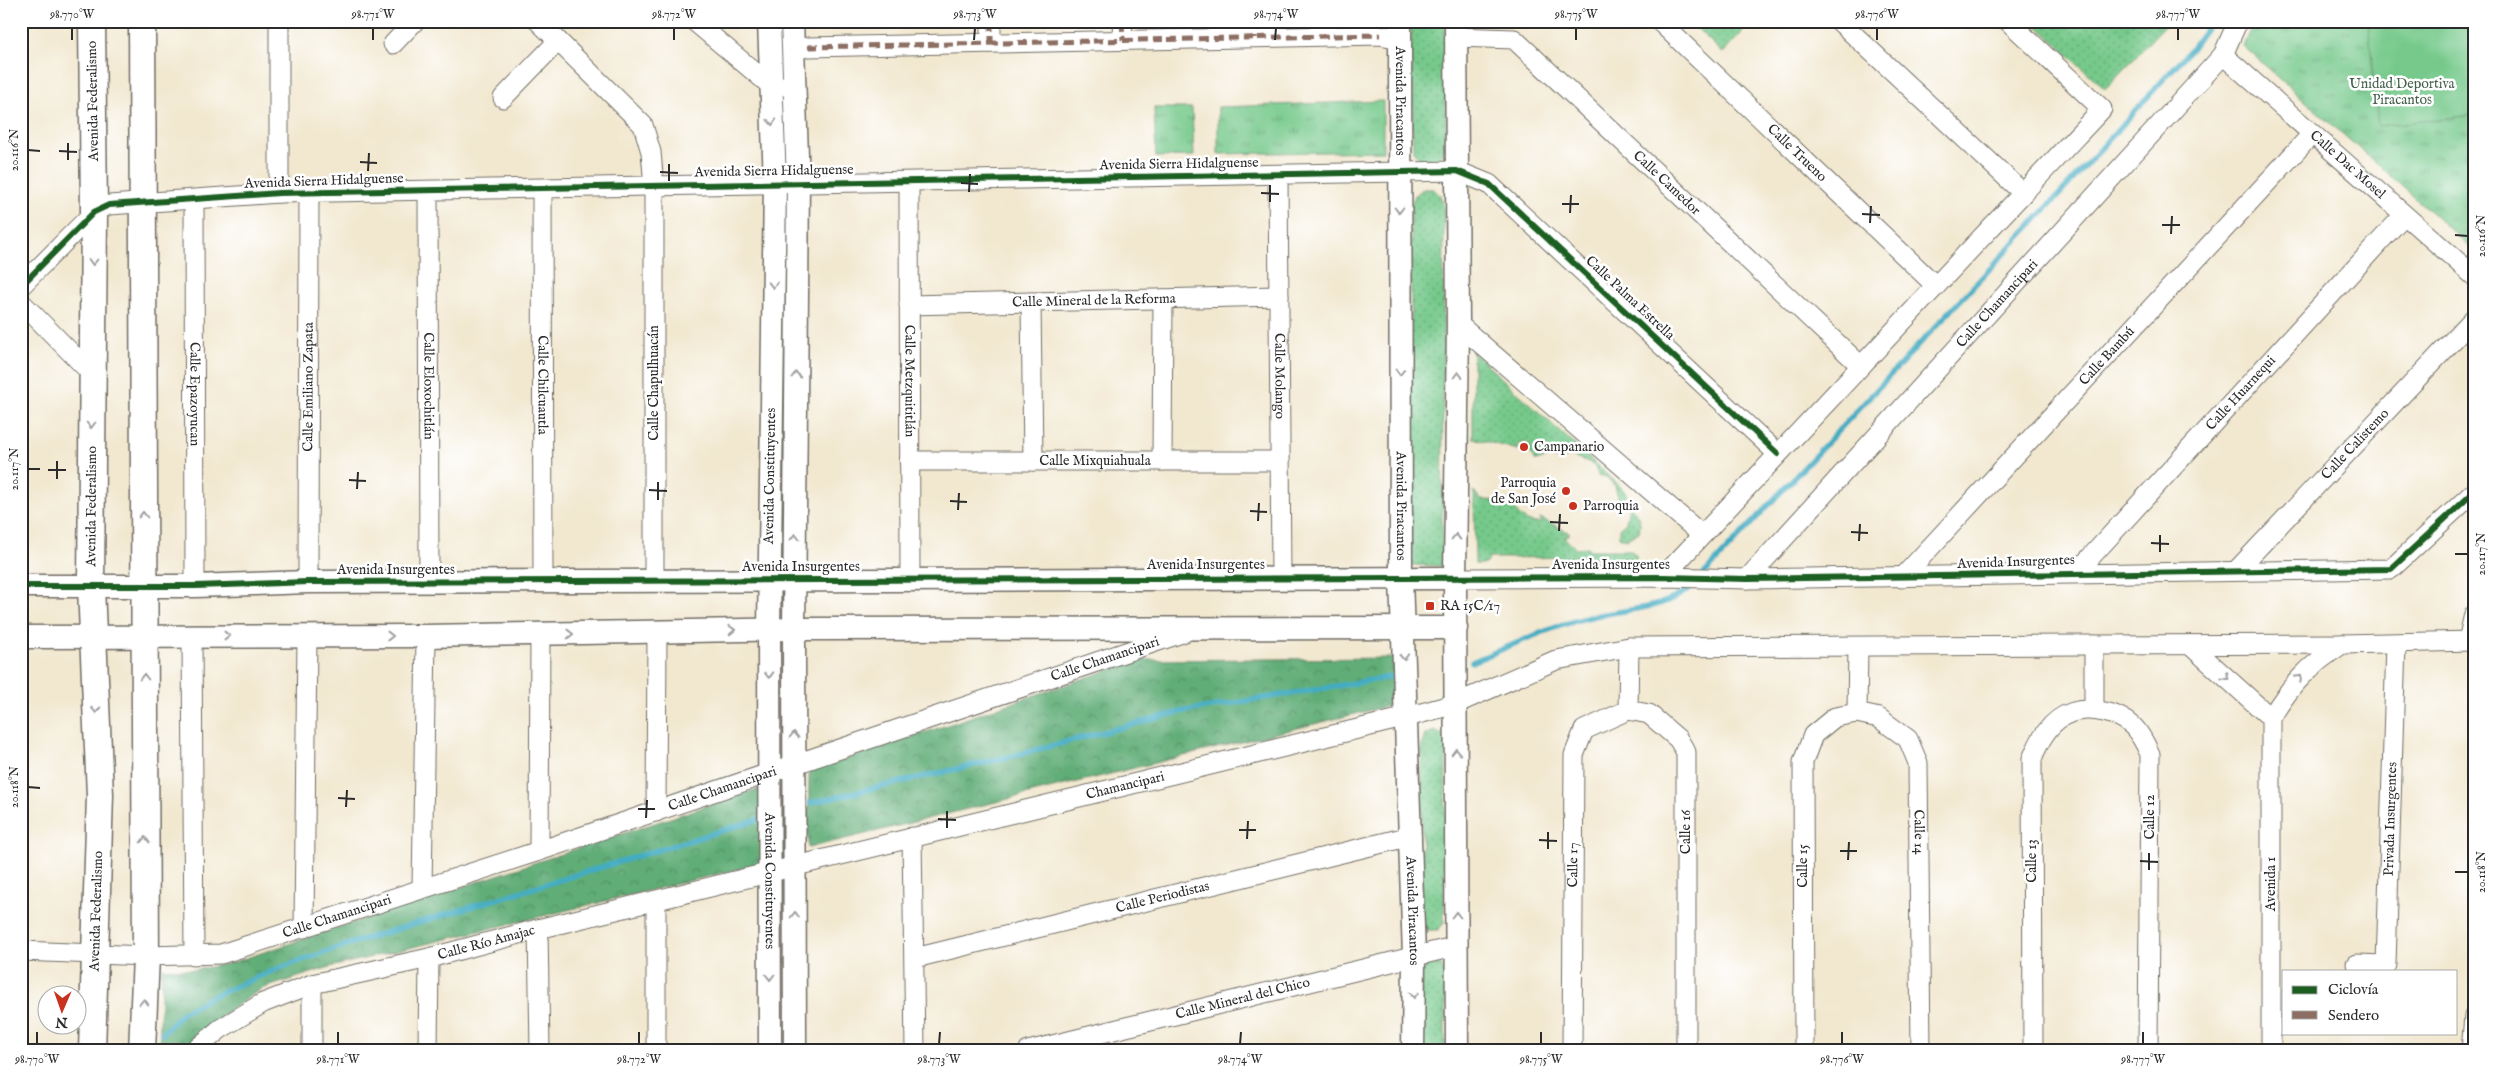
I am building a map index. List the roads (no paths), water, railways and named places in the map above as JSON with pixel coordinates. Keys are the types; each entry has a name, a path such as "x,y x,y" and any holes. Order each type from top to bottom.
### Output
{"main road":[{"name":"Avenida Federalismo","path":"92,21 94,212 91,373 91,587 100,795 92,1051"},
{"path":"142,21 146,956 142,1051"}],"street":[{"path":"278,21 279,192"},
{"path":"393,44 415,21"},
{"name":"Calle Chapulhuacán","path":"538,21 643,125 651,152 654,186 654,581"},
{"path":"694,21 770,85 795,88"},
{"name":"Avenida Constituyentes","path":"769,21 774,182 768,629 771,872 770,1051"},
{"name":"Avenida Constituyentes","path":"792,21 798,182 794,629 795,1051"},
{"path":"991,21 991,43"},
{"path":"1122,21 1123,40"},
{"name":"Calle Trueno","path":"1659,21 1936,286"},
{"path":"1839,21 2023,193"},
{"path":"1669,578 1702,535 2102,109 2008,21"},
{"name":"Calle Chamancipari","path":"1739,580 2223,55 2238,21"},
{"path":"1456,29 1458,171 1455,578 1457,1051"},
{"name":"Calle Camedor","path":"1456,29 1514,38 1861,366"},
{"path":"793,50 808,47 1123,40 1255,30 1380,35 1400,30"},
{"name":"Avenida Piracantos","path":"1400,30 1401,578 1411,836 1414,956 1413,1051"},
{"path":"503,98 558,41"},
{"name":"Calle Dac Mosel","path":"2223,55 2474,276"},
{"name":"Calle Bambú","path":"1902,578 2312,134"},
{"name":"Avenida Sierra Hidalguense","path":"94,212 110,205 279,192 542,189 774,182 909,182 1399,174 1458,171"},
{"name":"Calle Palma Estrella","path":"1458,171 1490,184 1778,454"},
{"name":"Calle Molango","path":"1278,175 1281,578"},
{"name":"Calle Metzquititlán","path":"909,182 910,579"},
{"name":"Calle Chilcuautla","path":"542,189 543,582"},
{"name":"Calle Eloxochitlán","path":"428,191 429,582"},
{"name":"Calle Emiliano Zapata","path":"308,582 309,192"},
{"name":"Calle Epazoyucan","path":"194,200 196,586"},
{"path":"21,286 94,212"},
{"name":"Calle Huarnequi","path":"2076,573 2404,214"},
{"name":"Calle Mineral de la Reforma","path":"909,305 1279,296"},
{"path":"1162,461 1163,299"},
{"path":"21,302 91,373"},
{"path":"1031,302 1033,461"},
{"name":"Calle Calistemo","path":"2236,571 2474,318"},
{"path":"1458,324 1702,535"},
{"name":"Calle Mixquiahuala","path":"910,461 1280,461"},
{"name":"Avenida Insurgentes","path":"21,586 196,586 308,582 910,579 1669,578 1739,580 2392,568 2474,492"},
{"path":"1455,704 1556,660 1629,647 2396,644 2471,641 2474,614"},
{"name":"Calle Chamancipari","path":"22,954 194,956 220,954 770,774 1198,627"},
{"path":"21,637 426,636 768,629 1456,628"},
{"path":"656,812 657,632"},
{"path":"539,851 540,634"},
{"path":"192,636 194,956"},
{"path":"304,928 306,636"},
{"path":"422,889 426,636"},
{"path":"2190,645 2271,718 2297,679 2317,661 2342,644"},
{"name":"Privada Insurgentes","path":"2356,964 2386,965 2396,644"},
{"path":"2094,645 2094,710"},
{"path":"1628,710 1629,647"},
{"path":"1857,713 1858,647"},
{"name":"Chamancipari","path":"794,867 1455,704"},
{"name":"Calle 17","path":"1572,1051 1574,755 1584,730 1628,710"},
{"name":"Calle 16","path":"1628,710 1649,714 1678,740 1686,752 1686,1051"},
{"name":"Calle 13","path":"2033,1051 2032,759 2038,742 2054,722 2072,710 2094,710"},
{"name":"Calle 12","path":"2094,710 2119,715 2133,725 2142,737 2150,754 2148,1051"},
{"name":"Calle 15","path":"1804,1051 1803,762 1813,735 1835,717 1857,713"},
{"name":"Calle 14","path":"1857,713 1879,718 1908,739 1918,763 1921,1051"},
{"name":"Avenida 1","path":"2271,718 2271,1051"},
{"name":"Calle Periodistas","path":"915,958 1411,836"},
{"path":"912,837 915,1051"},
{"name":"Calle Río Amajac","path":"194,1051 220,1029 263,1003 312,984 429,958 538,929 794,867"},
{"path":"656,901 656,1051"},
{"path":"538,929 540,1051"},
{"name":"Calle Mineral del Chico","path":"1028,1051 1456,946"},
{"path":"428,1051 429,958"},
{"path":"312,984 312,1051"},
{"path":"2471,1051 2474,1016"}],"waterway":[{"path":"1704,574 2058,196 2191,49 2211,21"},
{"path":"1472,662 1545,631 1575,621 1659,604 1685,592 1696,582"},
{"path":"810,803 1017,755 1180,712 1391,677"},
{"path":"162,1034 182,1013 213,996 277,969 355,942 760,819"}],"place":[{"name":"Campanario","path":"1524,447"},
{"name":"Parroquia de San José","path":"1566,491"},
{"name":"Parroquia","path":"1573,506"},
{"name":"RA 15C/17","path":"1430,606"}],"park label":[{"name":"Unidad Deportiva Piracantos","path":"2402,92"}]}
